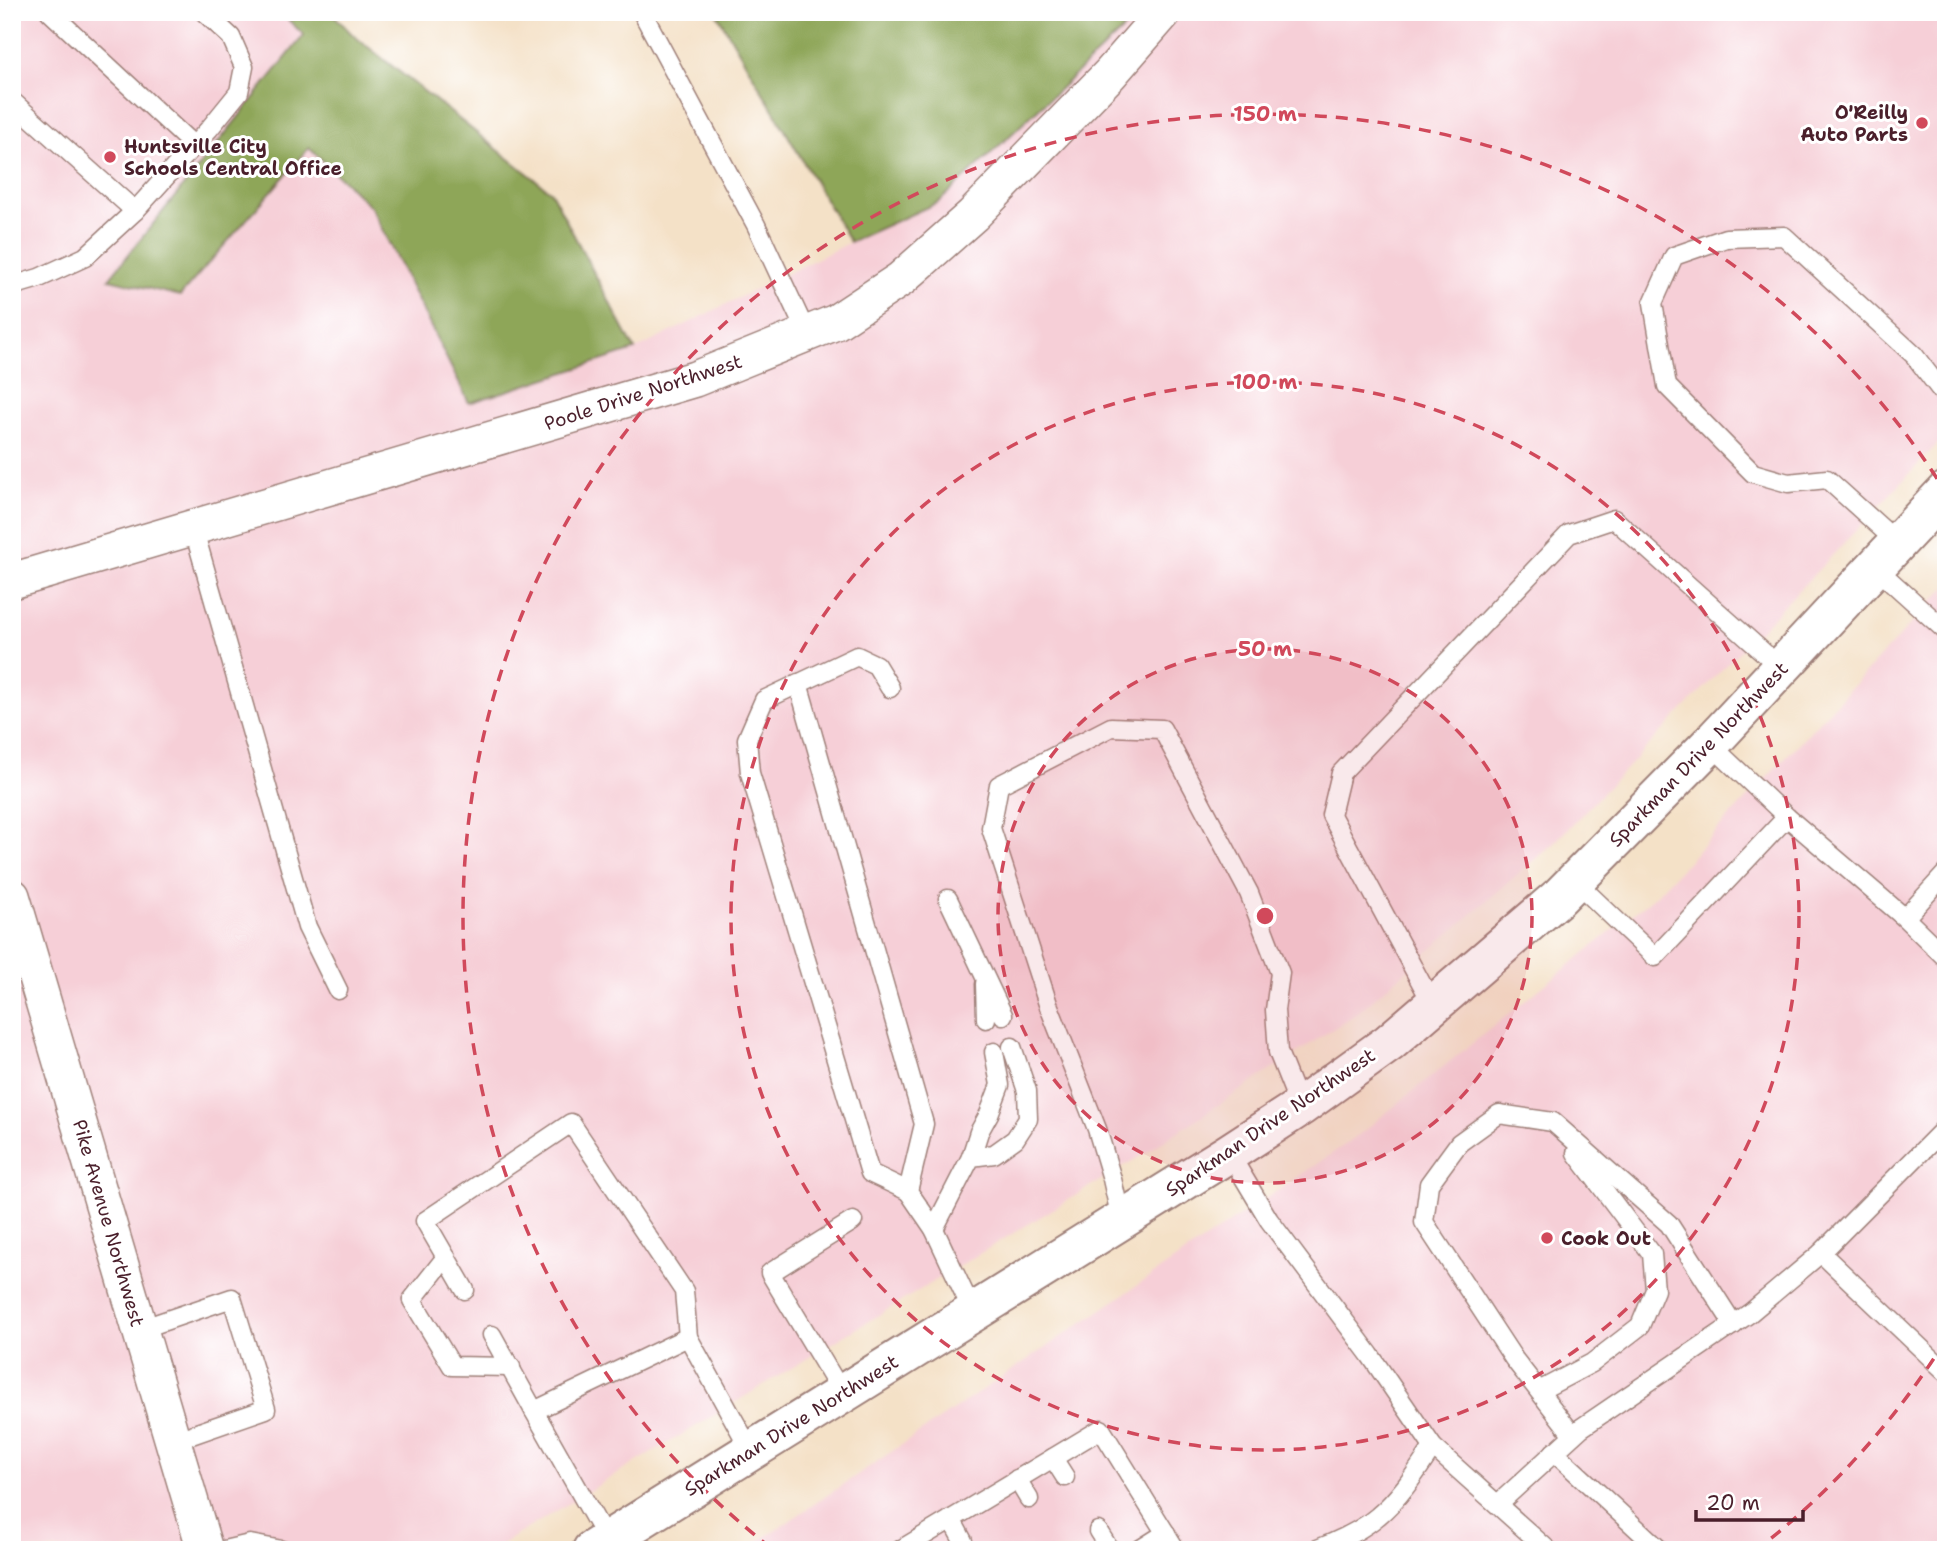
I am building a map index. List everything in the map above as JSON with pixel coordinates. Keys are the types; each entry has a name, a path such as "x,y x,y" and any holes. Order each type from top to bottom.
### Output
{"main road":[{"name":"Sparkman Drive Northwest","path":"599,1545 1229,1153 1300,1107 1389,1043 1575,881 1710,744 1946,491"}],"street":[{"name":"Poole Drive Northwest","path":"12,581 695,379 836,322 901,279 973,215 1110,75 1164,12"},
{"name":"Pike Avenue Northwest","path":"12,896 205,1550"}],"lane":[{"path":"50,12 194,146"},
{"path":"12,286 38,278 85,257 135,211 239,92 244,67 231,37 204,12"},
{"path":"642,12 756,225 807,334"},
{"path":"12,101 135,211"},
{"path":"1946,397 1914,355 1784,236 1726,238 1674,256 1653,303 1667,386 1754,474 1788,483 1827,478 1946,631"},
{"path":"1433,1005 1331,815 1341,773 1569,534 1614,519 1781,668"},
{"path":"193,527 307,927 338,990"},
{"path":"890,688 876,665 857,656 764,700 747,739 750,773 870,1173 908,1191 934,1229 973,1311"},
{"path":"799,683 925,1124 908,1191"},
{"path":"1121,1219 1097,1129 1048,1003 991,828 999,785 1111,727 1162,729 1249,893 1280,973 1275,1010 1279,1052 1300,1107"},
{"path":"1710,744 1787,817 1905,918 1946,958"},
{"path":"1575,881 1655,957 1787,817"},
{"path":"1905,918 1946,873"},
{"path":"948,899 984,975 995,1017"},
{"path":"934,1229 971,1157 979,1132 989,1114 1000,1085 1003,1049 1027,1091 1028,1119 1015,1139 994,1154 971,1157"},
{"path":"1573,1435 1514,1359 1424,1222 1429,1184 1459,1143 1499,1114 1553,1122 1669,1224 1734,1325"},
{"path":"1539,1391 1592,1363 1640,1326 1655,1290 1652,1254 1553,1122"},
{"path":"466,1290 425,1221 571,1123 684,1291 688,1337 751,1451"},
{"path":"1498,1504 1573,1435 1750,1313 1821,1252 1946,1127"},
{"path":"1229,1153 1269,1220 1370,1355 1433,1447 1548,1550"},
{"path":"842,1394 770,1273 853,1221"},
{"path":"1821,1252 1946,1372"},
{"path":"446,1257 412,1300 452,1366 511,1367"},
{"path":"141,1329 232,1298 266,1409 174,1441"},
{"path":"492,1335 534,1411 599,1545"},
{"path":"534,1411 688,1337"},
{"path":"900,1550 924,1544 951,1519 1101,1429 1177,1550"},
{"path":"1315,1550 1334,1543 1378,1517 1411,1480 1433,1447"},
{"path":"1554,1452 1660,1550"},
{"path":"1053,1458 1065,1478"},
{"path":"1017,1479 1029,1499"},
{"path":"951,1519 963,1541"},
{"path":"1098,1531 1110,1550"},
{"path":"1139,1550 1166,1533"},
{"path":"224,1550 250,1544 282,1550"}],"shaded area":[{"path":"12,12 280,12 304,34 110,279 180,296 309,148 371,207 469,403 635,350 850,242 939,202 1142,12 1946,12 1946,435 1555,842 1357,1013 1147,1152 492,1550 12,1550"},
{"path":"1946,587 1946,1550 743,1550 1355,1138 1654,897"}],"green space":[{"path":"280,12 331,12 353,35 551,192 635,350 469,403 371,207 309,148 180,296 109,279 304,35"},
{"path":"716,12 1142,12 939,202 850,242"}],"place":[{"name":"O'Reilly Auto Parts","path":"1922,123"},
{"name":"Huntsville City Schools Central Office","path":"110,157"},
{"name":"Cook Out","path":"1547,1238"}]}
